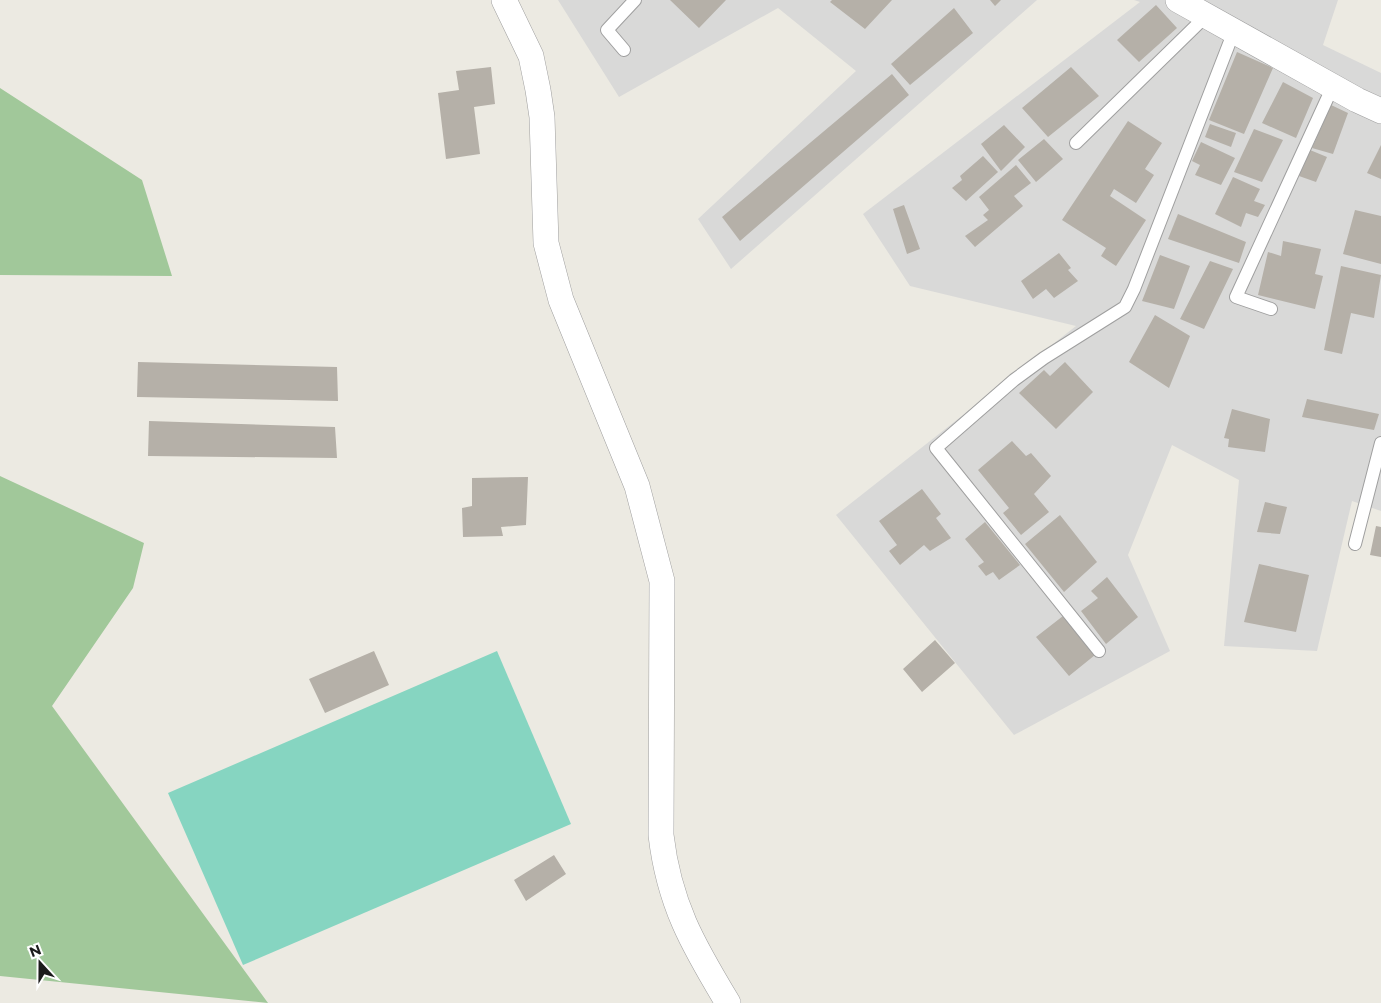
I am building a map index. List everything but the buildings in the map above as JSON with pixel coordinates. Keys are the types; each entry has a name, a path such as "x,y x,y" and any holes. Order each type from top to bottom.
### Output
{"street":[{"path":"504,0 531,56 538,90 542,117 546,243 552,271 561,300 637,486 662,581 661,835 665,866 674,899 688,932 728,1003"},
{"path":"1178,0 1333,86 1381,110"}],"lane":[{"path":"624,50 607,30 635,0"},
{"path":"1076,143 1206,16"},
{"path":"1099,651 936,448 1014,380 1044,358 1118,312 1130,301 1234,31"},
{"path":"1270,309 1236,297 1333,86"},
{"path":"1355,544 1381,443"}],"shaded area":[{"path":"558,0 1037,0 731,269 698,219 856,71 778,8 619,97"},
{"path":"1134,0 1338,0 1323,45 1381,73 1381,511 1352,501 1317,651 1224,646 1239,480 1172,445 1128,555 1170,651 1014,735 836,515 1076,326 910,286 863,214 1140,2"}],"green space":[{"path":"0,88 142,180 172,276 0,275"},
{"path":"0,476 144,543 133,588 52,706 268,1003 0,976"},
{"path":"497,651 571,824 243,965 168,793"}]}
